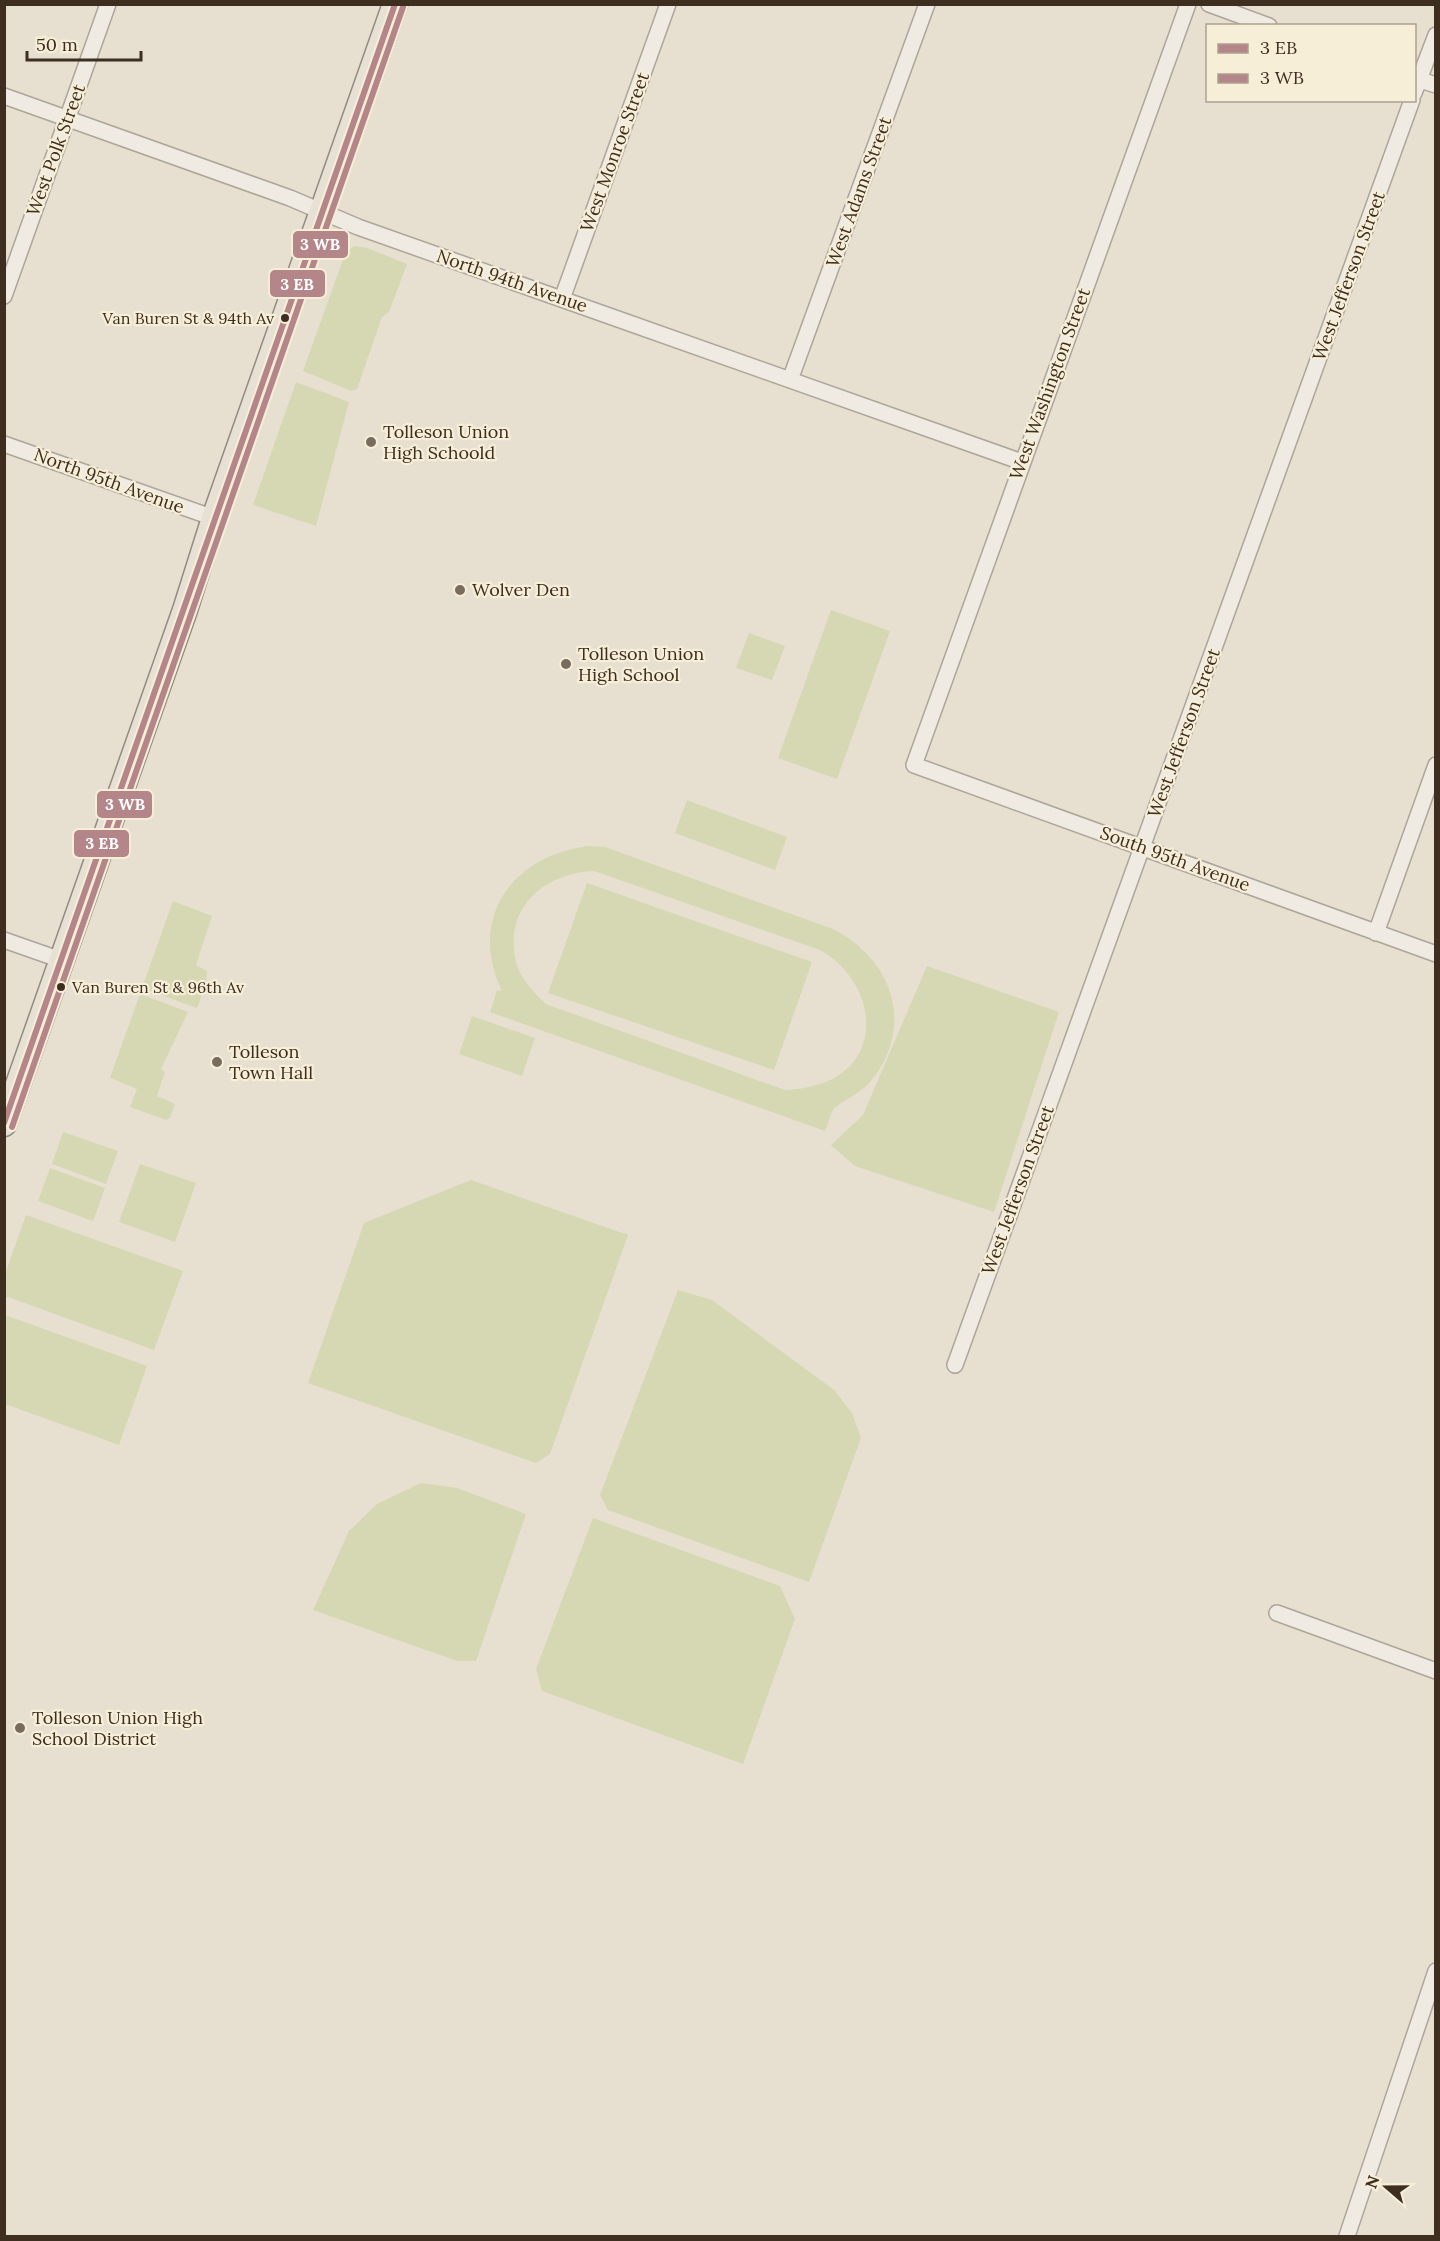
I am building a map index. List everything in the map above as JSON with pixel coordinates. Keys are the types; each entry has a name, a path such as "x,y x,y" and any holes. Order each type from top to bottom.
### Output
{"main road":[{"path":"4,1124 395,4"}],"street":[{"name":"West Polk Street","path":"4,296 108,4"},
{"name":"West Monroe Street","path":"562,298 668,4"},
{"name":"West Adams Street","path":"790,380 927,4"},
{"name":"West Washington Street","path":"914,765 1188,4"},
{"path":"1209,4 1264,24"},
{"path":"1436,35 1416,83 1436,85"},
{"name":"North 94th Avenue","path":"4,96 1022,462"},
{"name":"West Jefferson Street","path":"955,1365 1411,102"},
{"name":"North 95th Avenue","path":"4,444 214,518"},
{"name":"South 95th Avenue","path":"914,765 1436,954"},
{"path":"1376,933 1436,765"},
{"path":"4,940 61,960"},
{"path":"1277,1613 1436,1671"},
{"path":"1347,2236 1436,1971"}],"green space":[{"path":"355,246 367,248 407,264 389,312 382,317 357,389 351,391 303,371 346,251"},
{"path":"296,382 349,402 316,526 253,505"},
{"path":"831,610 890,631 837,779 778,758"},
{"path":"749,633 785,646 772,680 736,668"},
{"path":"687,800 787,837 775,870 675,833"},
{"path":"588,846 605,847 833,929 854,942 871,958 883,976 891,996 894,1017 892,1039 884,1061 870,1082 833,1110 825,1131 490,1012 497,990 502,991 493,964 490,939 494,916 503,895 518,877 538,863 561,852","holes":["594,871 820,950 845,970 861,998 866,1013 863,1045 855,1060 841,1074 814,1086 785,1090 546,1004 521,974 516,962 514,943 516,925 531,897 544,886 559,878"]},
{"path":"587,883 812,962 774,1070 548,993"},
{"path":"173,901 212,916 196,965 207,971 206,984 197,1008 142,988"},
{"path":"927,966 1059,1012 994,1212 855,1166 831,1145 863,1115"},
{"path":"140,994 188,1012 161,1069 165,1072 157,1096 175,1104 170,1118 166,1120 130,1107 137,1089 110,1078"},
{"path":"472,1016 535,1038 522,1076 459,1054"},
{"path":"63,1132 118,1151 106,1184 52,1164"},
{"path":"140,1164 196,1183 175,1242 119,1222"},
{"path":"50,1168 105,1188 93,1221 38,1201"},
{"path":"471,1180 628,1235 550,1454 536,1463 308,1383 364,1223"},
{"path":"26,1215 183,1271 154,1350 5,1296 5,1274"},
{"path":"678,1290 712,1300 834,1390 852,1413 861,1438 809,1582 608,1510 600,1495"},
{"path":"5,1315 147,1366 119,1445 5,1404"},
{"path":"421,1483 457,1488 526,1514 476,1661 457,1661 313,1610 349,1531 377,1504"},
{"path":"593,1518 780,1586 795,1619 743,1764 542,1691 536,1669"}],"transit line":[{"path":"4,1123 395,4"},
{"path":"12,1127 403,7"}],"place":[{"name":"Van Buren St & 94th Av","path":"285,318"},
{"name":"Tolleson Union High Schoold","path":"371,442"},
{"name":"Wolver Den","path":"460,590"},
{"name":"Tolleson Union High School","path":"566,664"},
{"name":"Van Buren St & 96th Av","path":"61,987"},
{"name":"Tolleson Town Hall","path":"217,1062"},
{"name":"Tolleson Union High School District","path":"20,1728"}]}
